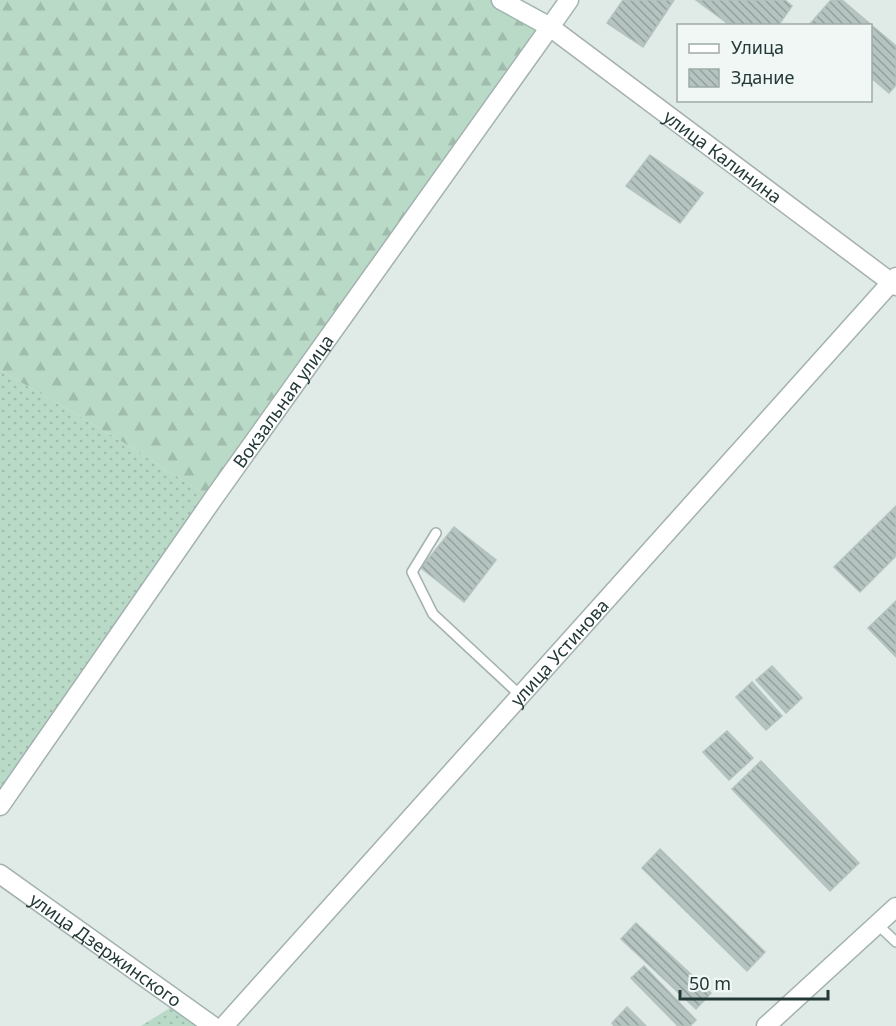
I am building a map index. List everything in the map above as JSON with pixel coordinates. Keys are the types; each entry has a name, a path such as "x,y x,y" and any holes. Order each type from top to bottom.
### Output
{"street":[{"name":"улица Калинина","path":"501,0 550,27 895,281"},
{"name":"Вокзальная улица","path":"0,806 220,490 569,0"},
{"name":"улица Устинова","path":"224,1026 895,281"},
{"name":"улица Дзержинского","path":"0,874 213,1026"},
{"path":"766,1026 896,907"}],"lane":[{"path":"436,533 412,572 433,614 520,695"},
{"path":"877,924 896,942"}],"green space":[{"path":"0,0 501,0 550,27 213,499 118,439 0,370"},
{"path":"0,370 118,439 213,499 0,806"},
{"path":"173,1006 201,1026 141,1026"}],"building":[{"path":"623,0 674,0 643,47 607,23"},
{"path":"696,0 785,0 792,6 779,24 728,24"},
{"path":"831,0 842,0 870,24 810,24"},
{"path":"872,26 896,46 896,85 889,93 872,79"},
{"path":"650,155 703,193 680,223 626,186"},
{"path":"896,506 896,556 860,592 834,567"},
{"path":"454,527 496,560 464,602 421,568"},
{"path":"896,601 896,657 868,628"},
{"path":"772,666 802,698 786,713 756,680"},
{"path":"752,682 782,716 766,730 736,697"},
{"path":"727,731 753,758 729,780 703,752"},
{"path":"761,761 859,863 830,891 732,789"},
{"path":"660,849 765,952 747,971 642,868"},
{"path":"636,923 711,993 696,1009 621,939"},
{"path":"644,966 696,1020 690,1026 678,1026 631,978"},
{"path":"627,1007 646,1026 614,1026 612,1023"}]}
